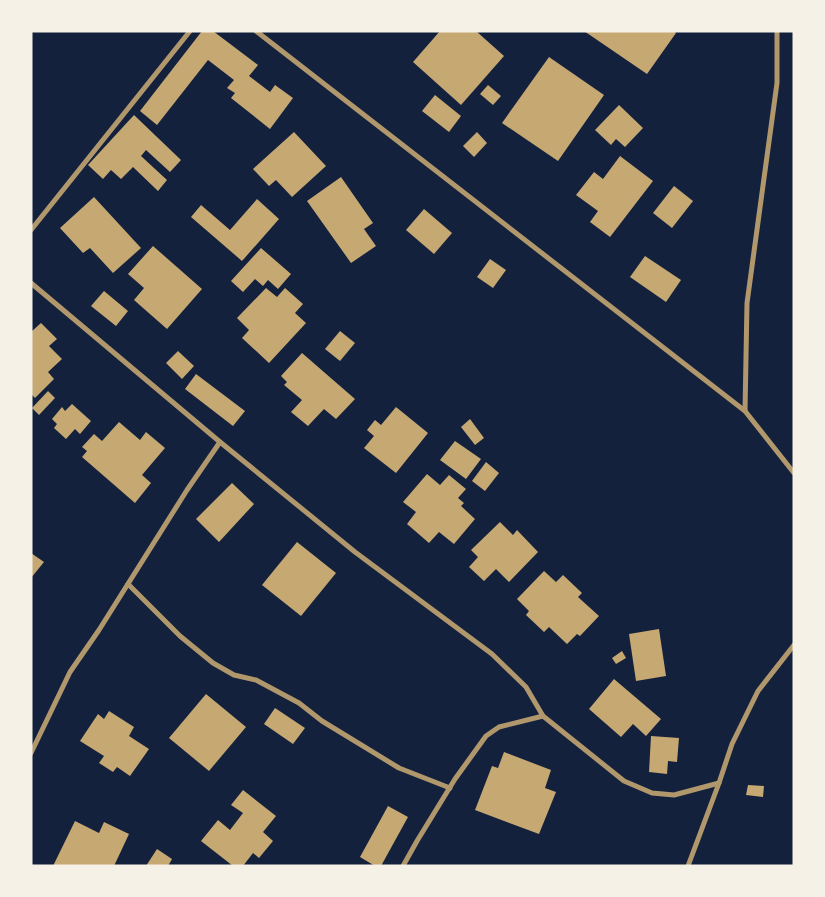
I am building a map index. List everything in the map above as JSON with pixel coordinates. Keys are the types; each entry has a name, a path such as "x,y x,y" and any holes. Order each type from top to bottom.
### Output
{"street":[{"path":"31,230 190,31"},
{"path":"256,31 745,411 794,472"},
{"path":"745,411 747,303 777,83 777,31"},
{"path":"31,283 220,442 355,552 492,654 526,687 543,716 624,781 652,793 674,795 719,783"},
{"path":"31,753 70,672 220,442"},
{"path":"128,584 180,636 213,663 234,675 256,680 299,703 322,721 399,768 450,788"},
{"path":"688,866 732,744 758,691 794,645"},
{"path":"403,866 450,788 486,736 498,726 543,716"}],"building":[{"path":"202,31 213,31 258,65 249,76 270,92 275,85 293,98 270,129 231,98 235,93 227,88 234,80 208,60 157,125 140,111"},
{"path":"440,31 476,31 504,56 461,105 413,62"},
{"path":"584,31 674,31 676,33 647,74"},
{"path":"549,57 604,95 558,161 502,123"},
{"path":"488,85 501,96 493,105 480,94"},
{"path":"435,95 461,116 449,132 422,111"},
{"path":"619,105 643,128 625,147 616,139 611,145 595,130"},
{"path":"134,115 181,160 170,172 146,150 141,156 167,180 158,191 133,167 121,179 111,170 103,179 88,165"},
{"path":"294,132 326,166 292,197 276,180 269,186 253,169"},
{"path":"477,132 487,143 474,157 463,146"},
{"path":"620,156 653,181 610,237 590,222 598,211 576,195 594,172 603,179"},
{"path":"341,177 373,223 364,229 376,246 351,263 307,201"},
{"path":"674,186 693,201 672,228 653,213"},
{"path":"94,197 141,248 113,273 90,248 83,253 60,228"},
{"path":"257,199 279,219 242,261 191,217 201,205 230,230"},
{"path":"424,209 452,233 434,254 406,230"},
{"path":"153,246 202,289 167,329 134,300 144,288 128,274"},
{"path":"261,248 291,274 278,289 268,280 263,286 255,279 243,292 231,281"},
{"path":"645,256 681,280 666,302 630,277"},
{"path":"490,259 506,270 493,288 477,277"},
{"path":"266,288 277,297 285,288 303,304 295,313 306,323 269,363 242,338 249,330 237,318"},
{"path":"104,291 128,311 116,326 91,306"},
{"path":"41,323 57,339 49,346 62,359 48,372 54,379 35,398 31,394 31,332"},
{"path":"340,331 355,343 340,361 325,349"},
{"path":"178,351 194,366 182,379 166,363"},
{"path":"302,353 355,399 336,419 324,409 308,426 291,412 302,400 284,385 287,382 281,376"},
{"path":"196,374 245,411 233,426 185,389"},
{"path":"48,391 55,398 39,415 32,408"},
{"path":"72,404 91,421 80,434 75,429 66,439 54,428 57,424 52,419 62,407 65,411"},
{"path":"396,407 428,433 396,473 364,448 374,436 367,430 375,420 381,425"},
{"path":"470,419 484,438 475,445 461,427"},
{"path":"119,422 140,440 146,432 165,448 142,475 151,483 135,503 82,457 87,451 82,447 94,434 102,441"},
{"path":"455,441 481,459 466,479 440,460"},
{"path":"486,462 499,473 485,491 472,481"},
{"path":"427,474 440,485 449,475 466,489 458,498 464,503 461,506 475,519 454,544 439,532 429,543 407,524 416,512 403,502"},
{"path":"232,483 254,504 219,542 196,519"},
{"path":"500,522 513,535 517,530 538,552 509,582 496,569 484,581 469,567 478,557 471,550"},
{"path":"297,542 336,573 301,616 262,585"},
{"path":"31,553 44,562 31,578"},
{"path":"544,571 556,582 563,575 582,593 578,597 599,616 580,636 577,634 567,644 549,627 544,632 526,615 529,611 517,599"},
{"path":"659,629 666,676 636,681 629,634"},
{"path":"622,651 626,658 616,664 612,658"},
{"path":"614,679 661,719 646,736 633,724 621,737 589,709"},
{"path":"206,694 246,727 209,771 169,738"},
{"path":"275,708 305,728 293,744 264,724"},
{"path":"109,711 134,727 129,736 149,749 130,776 117,767 113,772 99,763 104,756 80,741 98,714 104,719"},
{"path":"651,736 679,738 677,762 668,761 667,774 649,772"},
{"path":"504,752 551,770 545,788 556,792 539,834 475,810 492,766 498,768"},
{"path":"748,785 764,786 763,797 746,795"},
{"path":"243,790 276,816 263,832 273,841 259,858 253,853 243,866 233,866 201,841 218,820 230,830 243,813 231,805"},
{"path":"388,806 408,817 381,866 375,866 360,857"},
{"path":"75,821 99,833 104,822 129,834 114,866 53,866"},
{"path":"157,849 172,859 168,866 146,866"}]}
